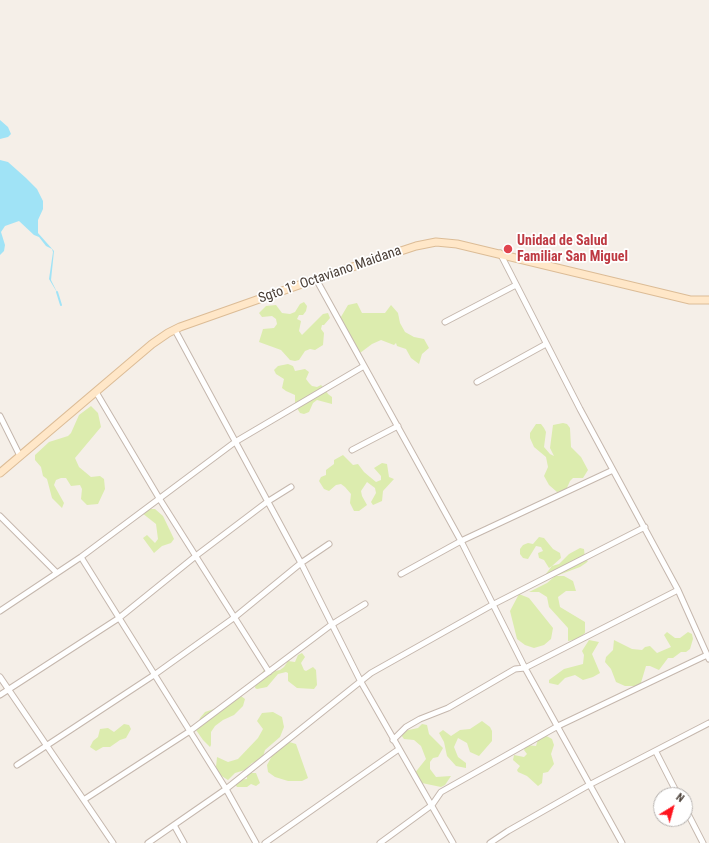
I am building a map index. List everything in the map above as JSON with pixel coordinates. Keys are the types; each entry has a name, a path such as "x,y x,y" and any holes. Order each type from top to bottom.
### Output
{"main road":[{"name":"Sgto 1° Octaviano Maidana","path":"0,473 152,344 175,330 395,252 436,242 458,244 690,300 709,300"}],"street":[{"path":"380,843 432,805 441,792 558,726 708,657 678,590 499,253"},
{"path":"316,279 461,542 525,668 622,843"},
{"path":"445,322 516,285"},
{"path":"175,330 301,563 361,682 453,843"},
{"path":"477,382 546,344"},
{"path":"0,611 80,557 235,442 364,366"},
{"path":"96,392 159,498 197,555 269,672"},
{"path":"0,416 20,456"},
{"path":"352,450 398,426"},
{"path":"401,574 461,542 613,470"},
{"path":"0,695 118,618 197,555 267,502 291,487"},
{"path":"0,516 57,573"},
{"path":"148,843 226,788 371,673 492,604 645,527"},
{"path":"17,765 154,675 235,616 301,563 329,544"},
{"path":"80,557 226,788 256,843"},
{"path":"393,740 406,727 420,719 448,708 515,669 525,668 678,590"},
{"path":"85,799 190,731 332,625 365,604"},
{"path":"0,677 46,746 85,799 113,843"},
{"path":"490,843 508,830 589,785 656,752 709,723"},
{"path":"265,843 399,749"},
{"path":"656,752 674,787"},
{"path":"693,824 703,843"},
{"path":"174,825 184,843"}],"green space":[{"path":"304,302 307,306 306,311 303,315 299,315 297,319 301,321 299,331 302,335 323,314 328,313 330,318 324,325 322,325 321,329 324,333 323,345 315,350 310,349 305,351 299,360 295,361 290,360 281,350 259,342 263,329 274,328 277,324 276,319 272,316 262,317 259,313 266,306 276,305 282,313 290,314 295,312 300,304"},
{"path":"357,303 362,313 385,313 391,305 398,313 400,323 405,332 414,337 424,339 429,348 422,354 419,364 411,358 406,349 397,346 396,343 394,345 381,340 372,344 356,356 346,339 344,329 338,322 348,305"},
{"path":"288,364 293,366 295,371 305,369 309,372 306,379 312,386 317,387 321,385 332,397 332,404 317,400 313,403 309,412 304,414 300,413 295,405 295,395 282,388 284,379 276,374 274,370 278,366"},
{"path":"91,406 98,413 101,427 75,458 79,467 91,477 100,476 104,479 105,489 98,504 87,505 81,499 82,489 80,485 71,486 66,478 56,480 54,485 64,503 62,508 52,498 47,479 43,476 41,467 35,460 35,455 49,442 68,436 71,433 79,415"},
{"path":"563,423 567,424 570,428 571,447 581,457 588,470 583,478 573,478 566,490 557,492 549,485 544,476 548,467 546,457 534,447 530,438 530,433 536,424 541,424 544,428 546,432 544,447 554,456 550,448 553,425"},
{"path":"343,455 353,465 358,464 364,472 376,482 381,480 381,476 374,468 382,463 387,464 389,477 394,479 383,491 382,501 373,505 371,502 376,493 375,488 367,482 361,491 367,505 359,511 354,511 350,503 351,494 341,484 336,485 329,491 324,489 319,481 321,477 326,475 326,470 334,464 334,460"},
{"path":"155,509 163,516 174,539 171,543 162,546 154,553 143,538 147,535 155,543 158,539 156,524 142,513 145,510"},
{"path":"539,537 544,538 553,549 560,553 561,558 549,568 544,560 539,558 538,553 543,551 541,547 536,546 528,559 523,558 520,554 520,549 523,545 528,543 533,544"},
{"path":"580,548 584,549 585,559 588,561 586,563 580,567 556,576 564,576 573,581 576,591 566,591 558,597 560,607 585,622 585,633 578,639 568,641 568,628 549,607 547,597 539,592 529,592 547,583 554,577 545,575 552,566 559,564 569,554"},
{"path":"519,594 529,598 553,628 551,639 544,645 534,648 525,645 517,639 510,611"},
{"path":"667,632 675,638 680,638 688,632 692,634 693,639 690,649 686,652 681,652 673,658 668,658 659,670 646,666 640,686 625,686 616,682 611,669 605,662 606,657 613,650 614,640 632,649 642,650 645,647 650,646 657,653 671,647 664,635"},
{"path":"589,640 599,642 592,654 600,673 583,680 575,675 565,678 558,685 549,683 549,680 564,669 583,664 584,655 582,651"},
{"path":"302,653 305,657 301,663 304,670 306,671 313,667 316,670 317,685 314,689 297,688 288,681 288,673 286,672 278,674 267,687 255,688 256,681 266,667 271,667 275,671 280,670 288,661 295,662 298,655"},
{"path":"241,696 245,699 243,706 234,715 215,726 211,732 210,747 196,730 200,718 205,712 217,708"},
{"path":"273,712 282,717 284,727 280,737 265,750 262,760 252,763 245,770 235,773 228,780 220,775 216,767 217,757 228,762 238,759 258,738 263,729 257,721 262,713"},
{"path":"482,721 490,727 492,731 492,741 479,756 470,752 467,743 458,738 454,747 458,757 466,763 466,768 456,766 447,756 444,742 439,733 443,730 451,736 460,730 470,729"},
{"path":"124,724 129,725 131,729 126,738 110,747 103,747 96,751 90,747 93,741 98,737 100,729 108,728 114,732"},
{"path":"422,724 427,725 429,734 443,748 438,757 433,758 430,762 430,769 436,777 451,776 445,785 441,787 417,782 414,774 426,759 421,746 414,740 404,739 401,735 404,731 418,728"},
{"path":"543,734 552,739 554,745 551,754 554,764 548,772 543,773 542,783 538,786 527,776 518,772 517,770 520,766 513,760 514,755 524,757 527,754 524,750 526,745 536,746 539,736"},
{"path":"286,741 296,744 308,778 302,781 288,781 275,777 268,772 267,765 273,754"},
{"path":"251,773 256,773 260,783 256,786 251,784 247,787 237,787 234,783 237,780 247,779 247,776"}],"water":[{"path":"0,120 8,127 11,134 8,137 0,139"},
{"path":"0,160 8,162 26,178 37,189 43,201 43,209 38,220 38,233 54,251 51,280 58,294 49,279 53,252 52,249 46,246 39,237 34,235 19,221 5,226 1,232 5,245 4,251 0,255"}],"waterway":[{"path":"57,292 61,305"}],"place":[{"name":"Unidad de Salud Familiar San Miguel","path":"508,249"}]}
